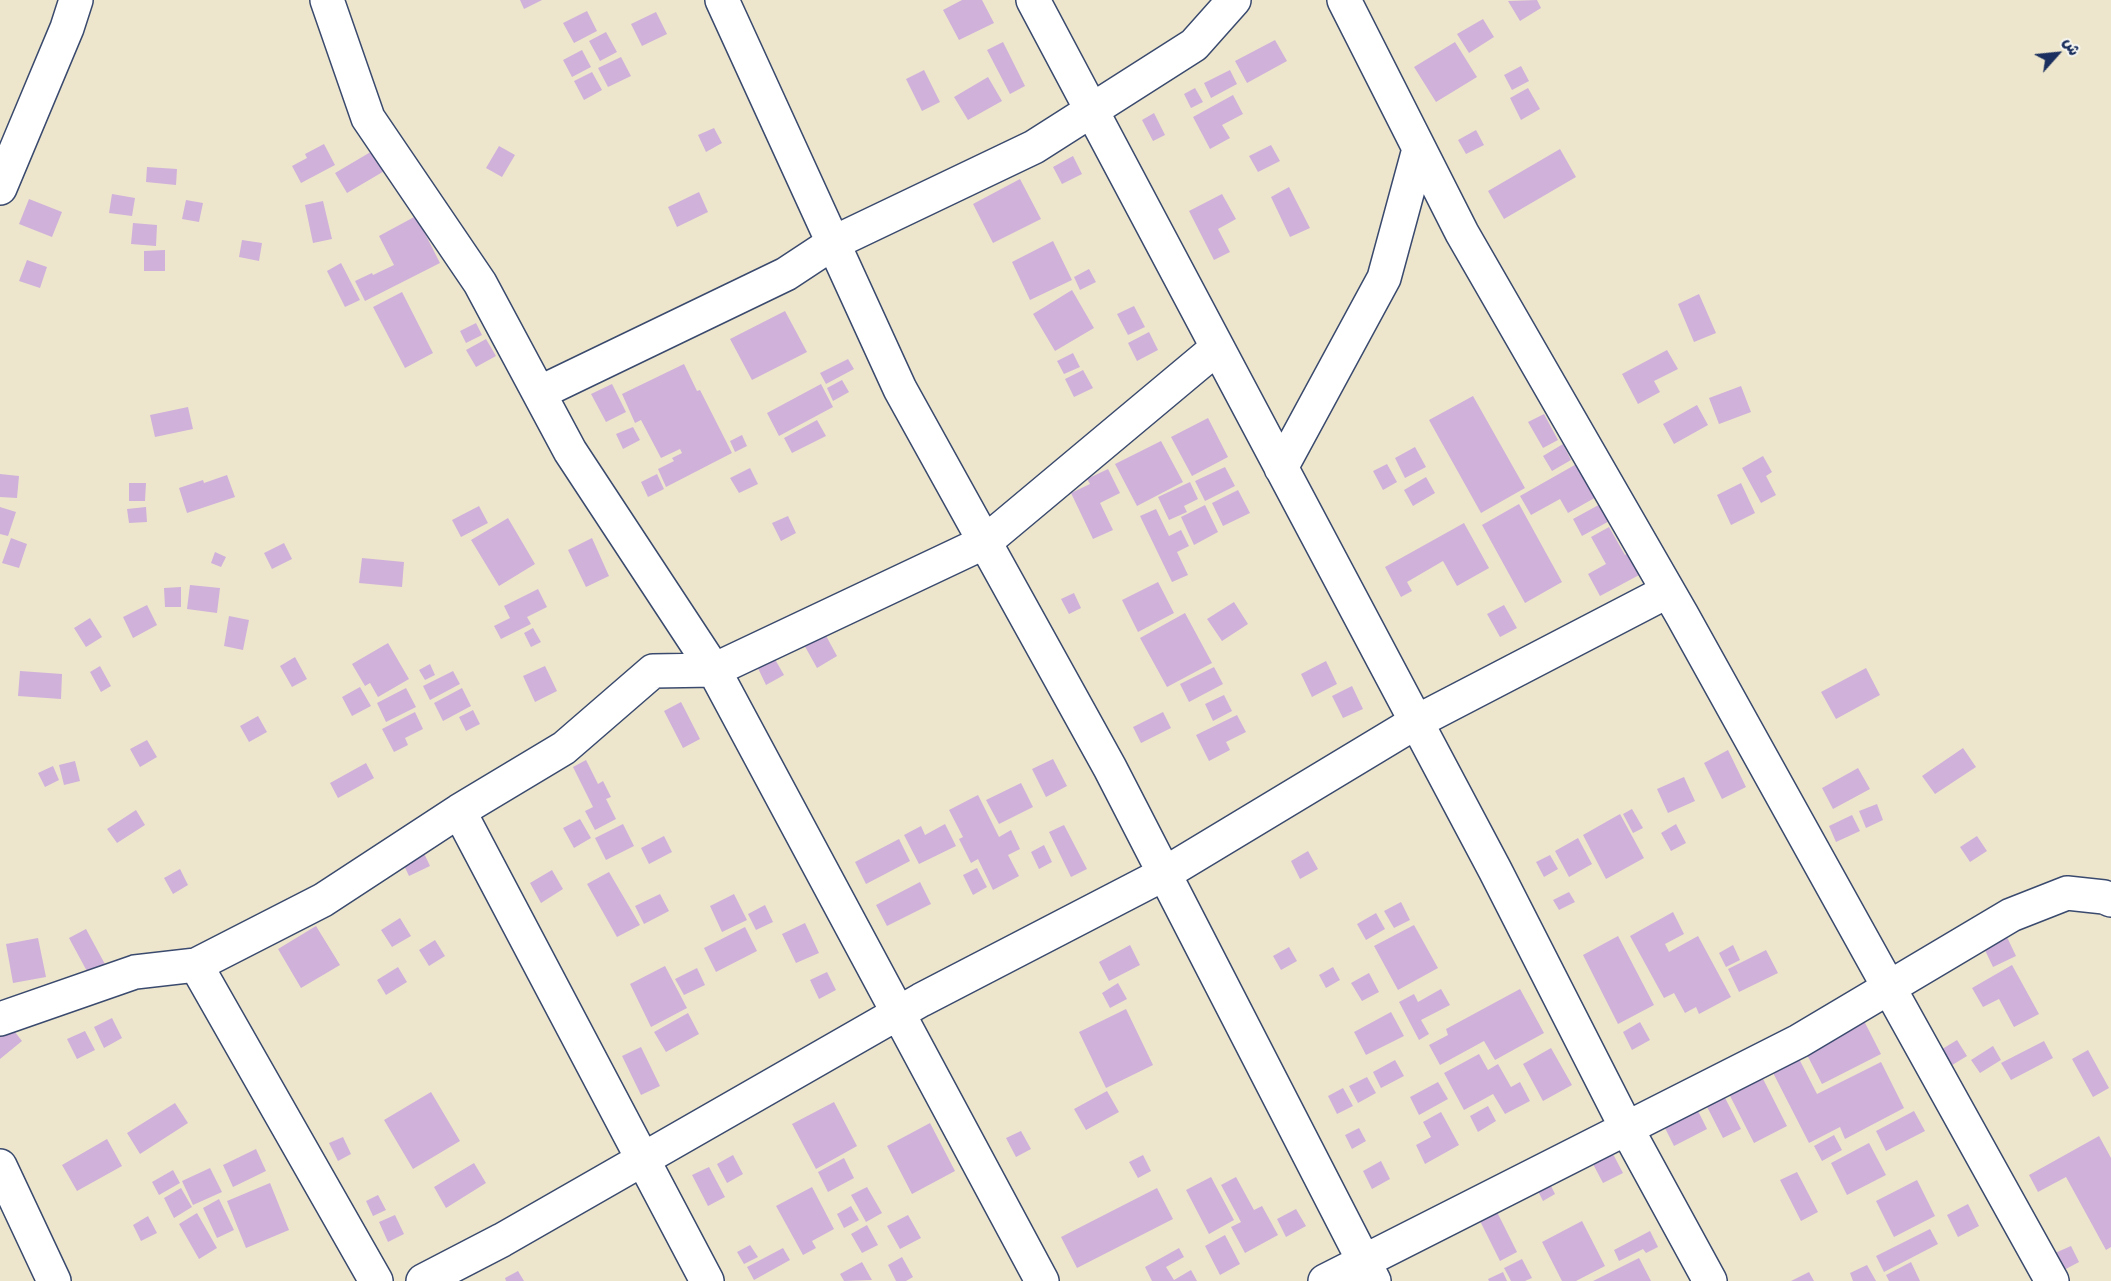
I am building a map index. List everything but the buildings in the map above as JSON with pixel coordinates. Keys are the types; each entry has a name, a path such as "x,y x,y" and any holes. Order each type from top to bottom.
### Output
{"street":[{"path":"0,188 67,28 76,0"},
{"path":"327,0 368,118 480,283 570,451 714,670 1042,1281"},
{"path":"722,0 900,389 1110,768 1369,1271"},
{"path":"1033,0 1495,870 1627,1129 1710,1281"},
{"path":"539,393 786,274 833,243 1034,147 1194,45 1234,0"},
{"path":"1344,0 1462,233 1668,591 2052,1281"},
{"path":"1281,468 1384,278 1419,149"},
{"path":"0,1019 135,972 196,964 323,900 459,811 564,748 653,671 714,670 985,542 1217,348"},
{"path":"423,1281 502,1240 898,1014 1164,874 1416,722 1668,591"},
{"path":"459,811 707,1281"},
{"path":"1325,1281 1369,1271 1627,1129 1799,1041 2020,911 2067,893 2104,897 2111,900"},
{"path":"196,964 376,1281"},
{"path":"0,1166 54,1281"}]}
